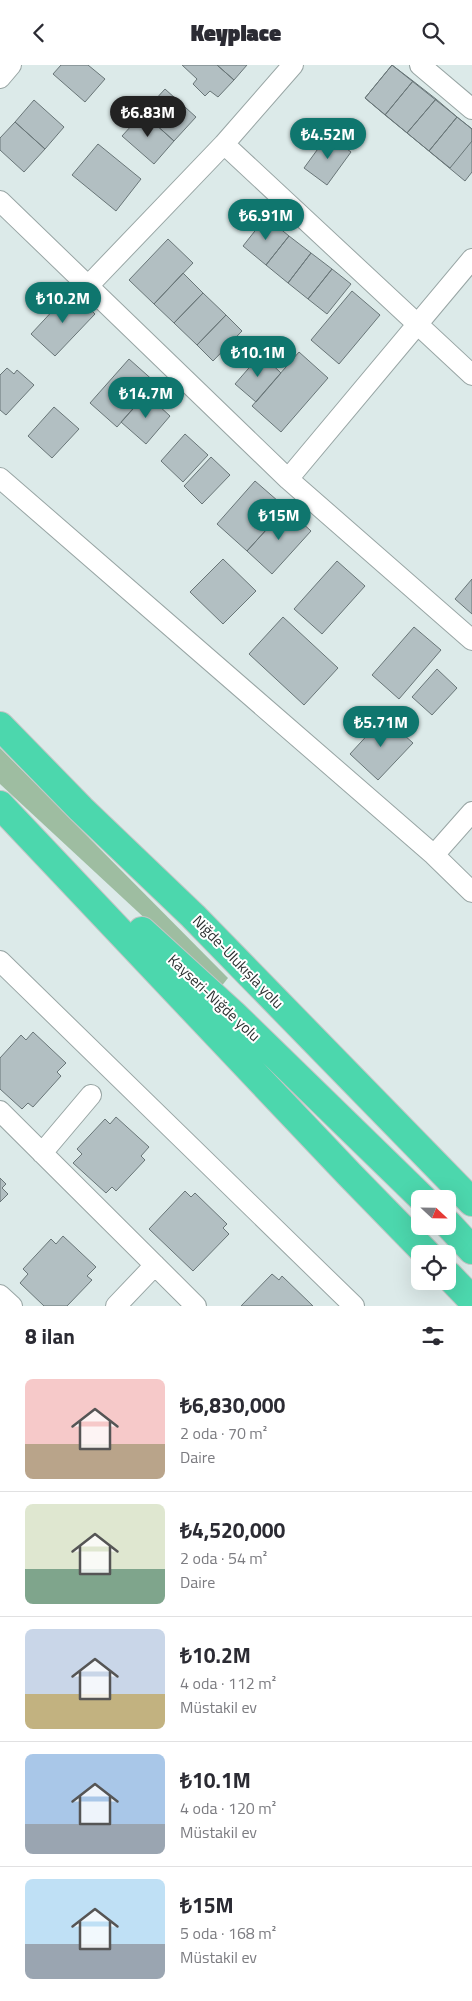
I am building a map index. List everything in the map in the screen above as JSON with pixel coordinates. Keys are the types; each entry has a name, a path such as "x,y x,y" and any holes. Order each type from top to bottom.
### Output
{"highway":[{"name":"Niğde-Ulukışla yolu","path":"0,726 81,809 192,916 472,1202"},
{"path":"0,804 418,1245"},
{"name":"Kayseri-Niğde yolu","path":"0,804 233,1014 414,1190"},
{"path":"192,916 472,1176"},
{"path":"456,1232 472,1249"},
{"path":"456,1283 472,1300"}],"street":[{"path":"0,78 11,65"},
{"path":"88,286 224,144 293,65"},
{"path":"420,65 472,109"},
{"path":"224,144 472,375"},
{"path":"0,201 288,479 472,640"},
{"path":"288,479 472,259"},
{"path":"0,478 434,855 472,892"},
{"path":"434,855 472,813"},
{"path":"0,961 354,1306"},
{"path":"42,1153 91,1095"},
{"path":"0,1111 196,1306"},
{"path":"116,1306 155,1265"},
{"path":"0,1295 12,1306"}],"green space":[{"path":"0,748 228,978 220,988 0,784"}],"building":[{"path":"61,65 88,65 105,79 85,102 53,74"},
{"path":"182,65 217,65 234,80 218,97 210,91 205,96 193,84 197,79"},
{"path":"217,65 247,65 234,80"},
{"path":"392,65 413,81 385,115 365,98"},
{"path":"392,65 472,129 472,172 465,181 365,98"},
{"path":"413,81 436,99 407,133 385,115"},
{"path":"165,89 196,117 174,141 143,113"},
{"path":"436,99 457,117 429,151 407,133"},
{"path":"34,100 64,127 45,149 15,122"},
{"path":"143,113 174,141 154,164 122,136"},
{"path":"457,117 472,129 472,141 450,168 429,151"},
{"path":"15,122 45,149 24,172 0,150 0,138"},
{"path":"328,135 351,152 327,185 304,168"},
{"path":"98,144 141,179 116,211 72,175"},
{"path":"266,217 289,236 266,265 243,246"},
{"path":"289,236 311,253 288,283 266,265"},
{"path":"168,239 193,263 154,304 129,280"},
{"path":"311,253 332,269 308,299 288,283"},
{"path":"332,269 351,284 327,314 308,299"},
{"path":"183,273 203,293 174,323 154,304"},
{"path":"71,291 95,314 55,356 31,334"},
{"path":"352,291 380,315 339,364 311,340"},
{"path":"203,293 226,315 197,345 174,323"},
{"path":"226,315 242,331 213,361 197,345"},
{"path":"299,352 328,378 281,432 252,406"},
{"path":"261,354 281,373 256,402 235,384"},
{"path":"129,359 156,383 117,427 90,403"},
{"path":"7,368 14,374 17,370 34,385 6,415 0,410 0,375"},
{"path":"146,394 170,416 146,444 121,422"},
{"path":"54,407 79,429 52,458 28,436"},
{"path":"185,434 208,455 183,482 161,461"},
{"path":"211,457 230,475 202,504 184,486"},
{"path":"255,481 286,508 247,551 217,524"},
{"path":"286,508 311,531 272,574 247,551"},
{"path":"223,559 256,591 223,624 190,592"},
{"path":"337,561 365,586 322,634 294,609"},
{"path":"472,579 472,614 455,599"},
{"path":"283,617 338,668 304,705 249,654"},
{"path":"414,627 441,650 399,699 372,675"},
{"path":"437,669 457,688 432,715 412,697"},
{"path":"384,717 413,743 378,780 350,754"},
{"path":"33,1032 66,1063 57,1072 61,1076 33,1107 28,1103 22,1109 0,1089 0,1058 21,1035 26,1040"},
{"path":"116,1117 149,1147 141,1156 145,1160 116,1191 112,1187 106,1193 73,1163 82,1154 77,1149 105,1119 110,1124"},
{"path":"0,1178 6,1184 2,1188 8,1194 0,1202"},
{"path":"185,1191 191,1197 195,1193 227,1224 223,1228 229,1234 193,1271 149,1229"},
{"path":"63,1236 96,1267 87,1276 92,1280 67,1306 44,1306 20,1283 28,1274 23,1269 51,1239 56,1244"},
{"path":"272,1274 279,1280 282,1276 313,1306 241,1306"}]}
